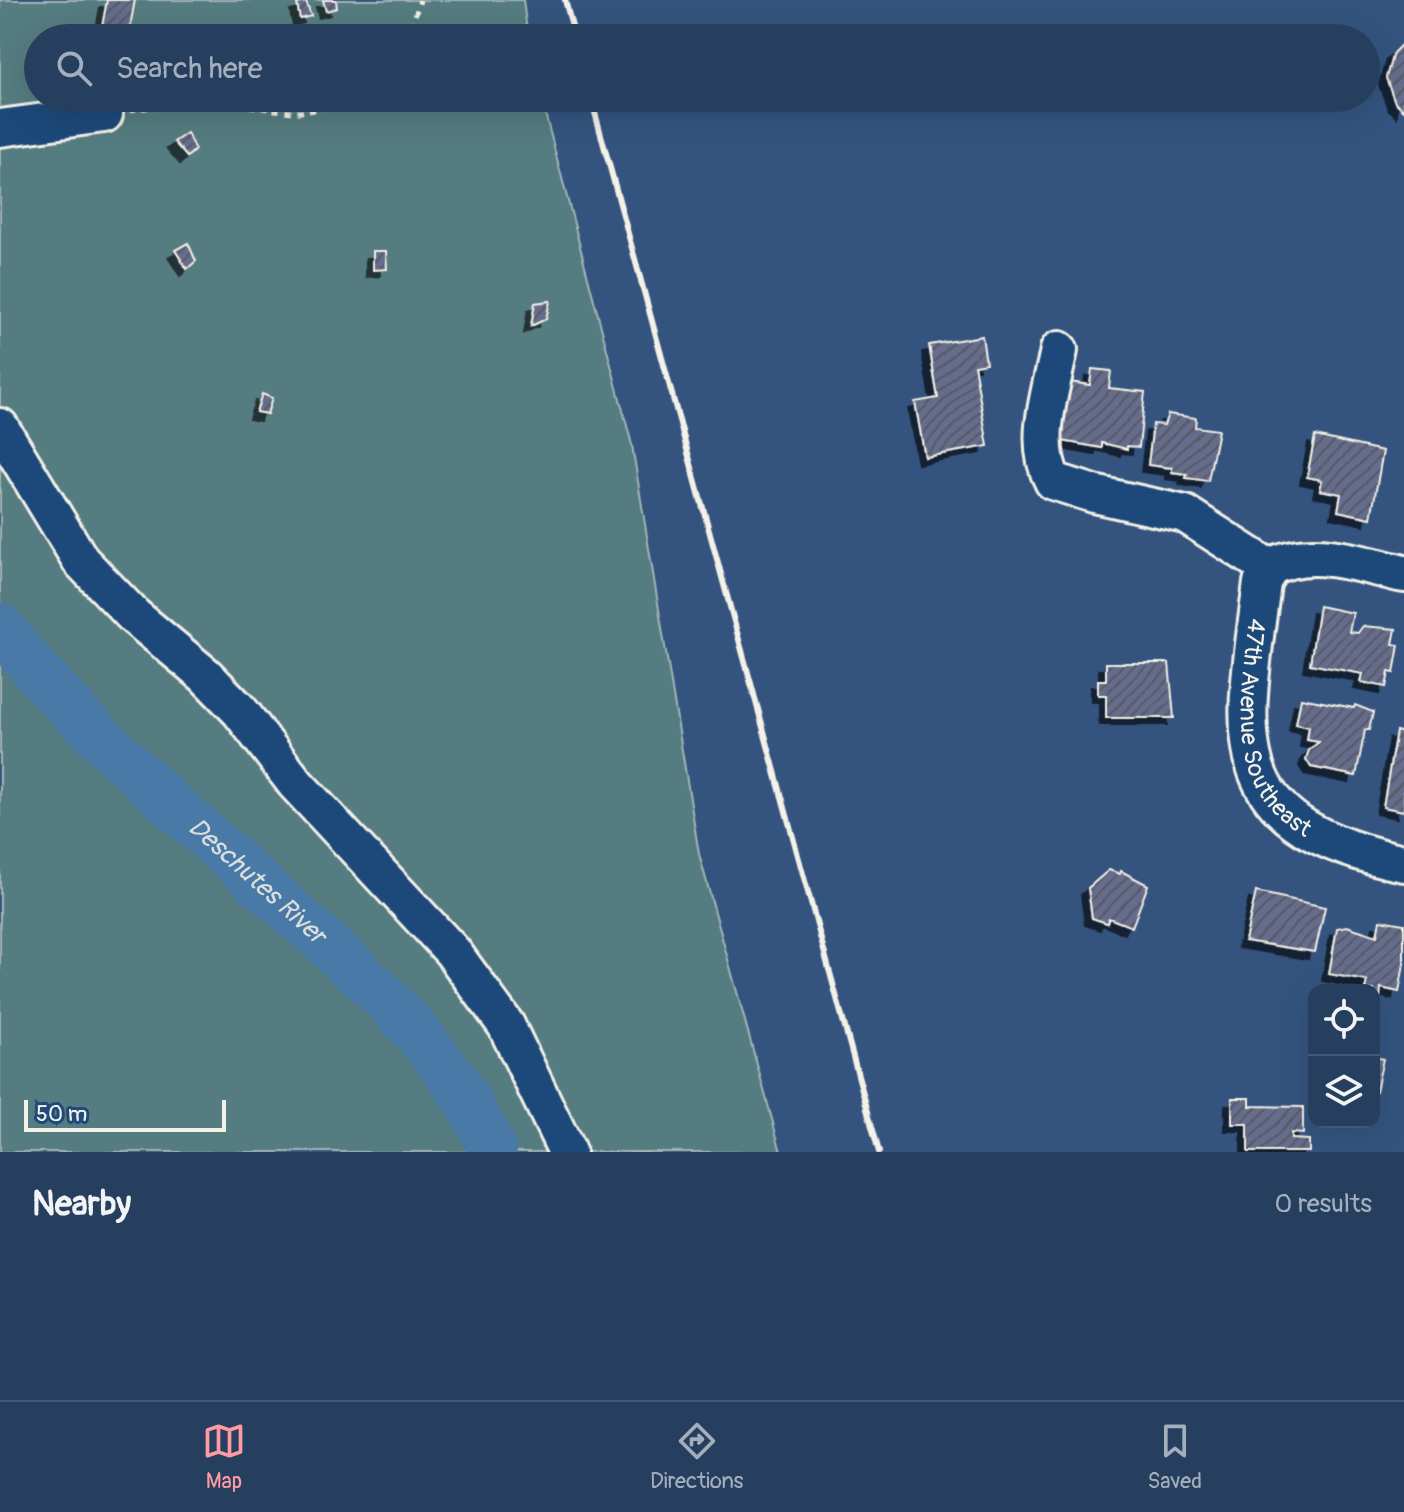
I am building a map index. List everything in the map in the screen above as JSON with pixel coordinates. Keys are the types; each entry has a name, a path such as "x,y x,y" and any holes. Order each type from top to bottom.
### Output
{"street":[{"path":"0,128 104,114"},
{"path":"1059,350 1042,443 1044,463 1053,481 1094,494 1185,514 1269,568 1286,557 1317,556 1404,574"},
{"path":"0,427 74,549 96,578 134,616 205,675 240,711 296,784 462,963 506,1025 567,1152"},
{"name":"47th Avenue Southeast","path":"1269,568 1262,583 1246,711 1248,742 1257,773 1272,799 1296,824 1325,842 1355,853 1404,863"}],"path":[{"path":"412,24 420,0"},
{"path":"104,114 117,112"},
{"path":"272,112 317,112"}],"green space":[{"path":"0,0 523,0 526,24 24,24 24,112 545,112 632,445 699,854 781,1152 0,1152"}],"building":[{"path":"107,0 135,0 131,24 103,24"},
{"path":"323,0 336,0 337,8 326,11"},
{"path":"306,2 311,16 300,19 297,4"},
{"path":"1404,42 1404,110 1395,102 1386,78 1393,53"},
{"path":"187,133 195,150 187,157 174,142"},
{"path":"188,243 196,261 187,269 175,250"},
{"path":"373,251 386,251 387,269 373,270"},
{"path":"550,301 546,319 531,326 535,303"},
{"path":"982,336 986,363 974,365 988,446 925,457 915,402 938,398 929,345"},
{"path":"1092,369 1111,371 1109,388 1145,392 1139,447 1127,446 1127,449 1102,443 1102,448 1062,441 1069,382 1090,385"},
{"path":"262,394 272,398 267,414 256,412"},
{"path":"1168,414 1196,418 1195,427 1218,430 1208,481 1186,478 1187,474 1172,472 1172,468 1148,465 1153,424 1164,425"},
{"path":"1315,436 1383,451 1371,518 1338,511 1341,494 1320,490 1322,480 1307,477"},
{"path":"1319,606 1353,613 1349,632 1358,633 1363,626 1396,629 1393,644 1399,645 1394,673 1389,672 1386,687 1361,682 1363,674 1310,664"},
{"path":"1106,663 1169,663 1174,718 1106,718 1106,695 1098,695 1098,680 1106,680"},
{"path":"1301,698 1354,708 1355,705 1373,712 1369,730 1365,730 1356,776 1311,767 1306,759 1309,750 1319,742 1307,740 1309,727 1296,724"},
{"path":"1396,731 1404,733 1404,811 1383,807"},
{"path":"1109,870 1120,874 1121,871 1148,885 1132,927 1109,918 1107,923 1092,918 1088,888"},
{"path":"1256,892 1325,907 1315,952 1245,941"},
{"path":"1380,920 1404,924 1404,964 1399,992 1381,988 1380,997 1380,984 1366,984 1367,981 1329,974 1337,928 1347,926 1377,936"},
{"path":"1232,1098 1250,1098 1250,1106 1303,1107 1303,1134 1291,1133 1291,1139 1309,1140 1309,1152 1248,1152 1248,1124 1232,1124"}],"waterway":[{"name":"Deschutes River","path":"0,627 98,735 400,1014 453,1078 493,1152"}],"railway":[{"path":"565,0 571,24"},
{"path":"595,112 879,1152"}]}
